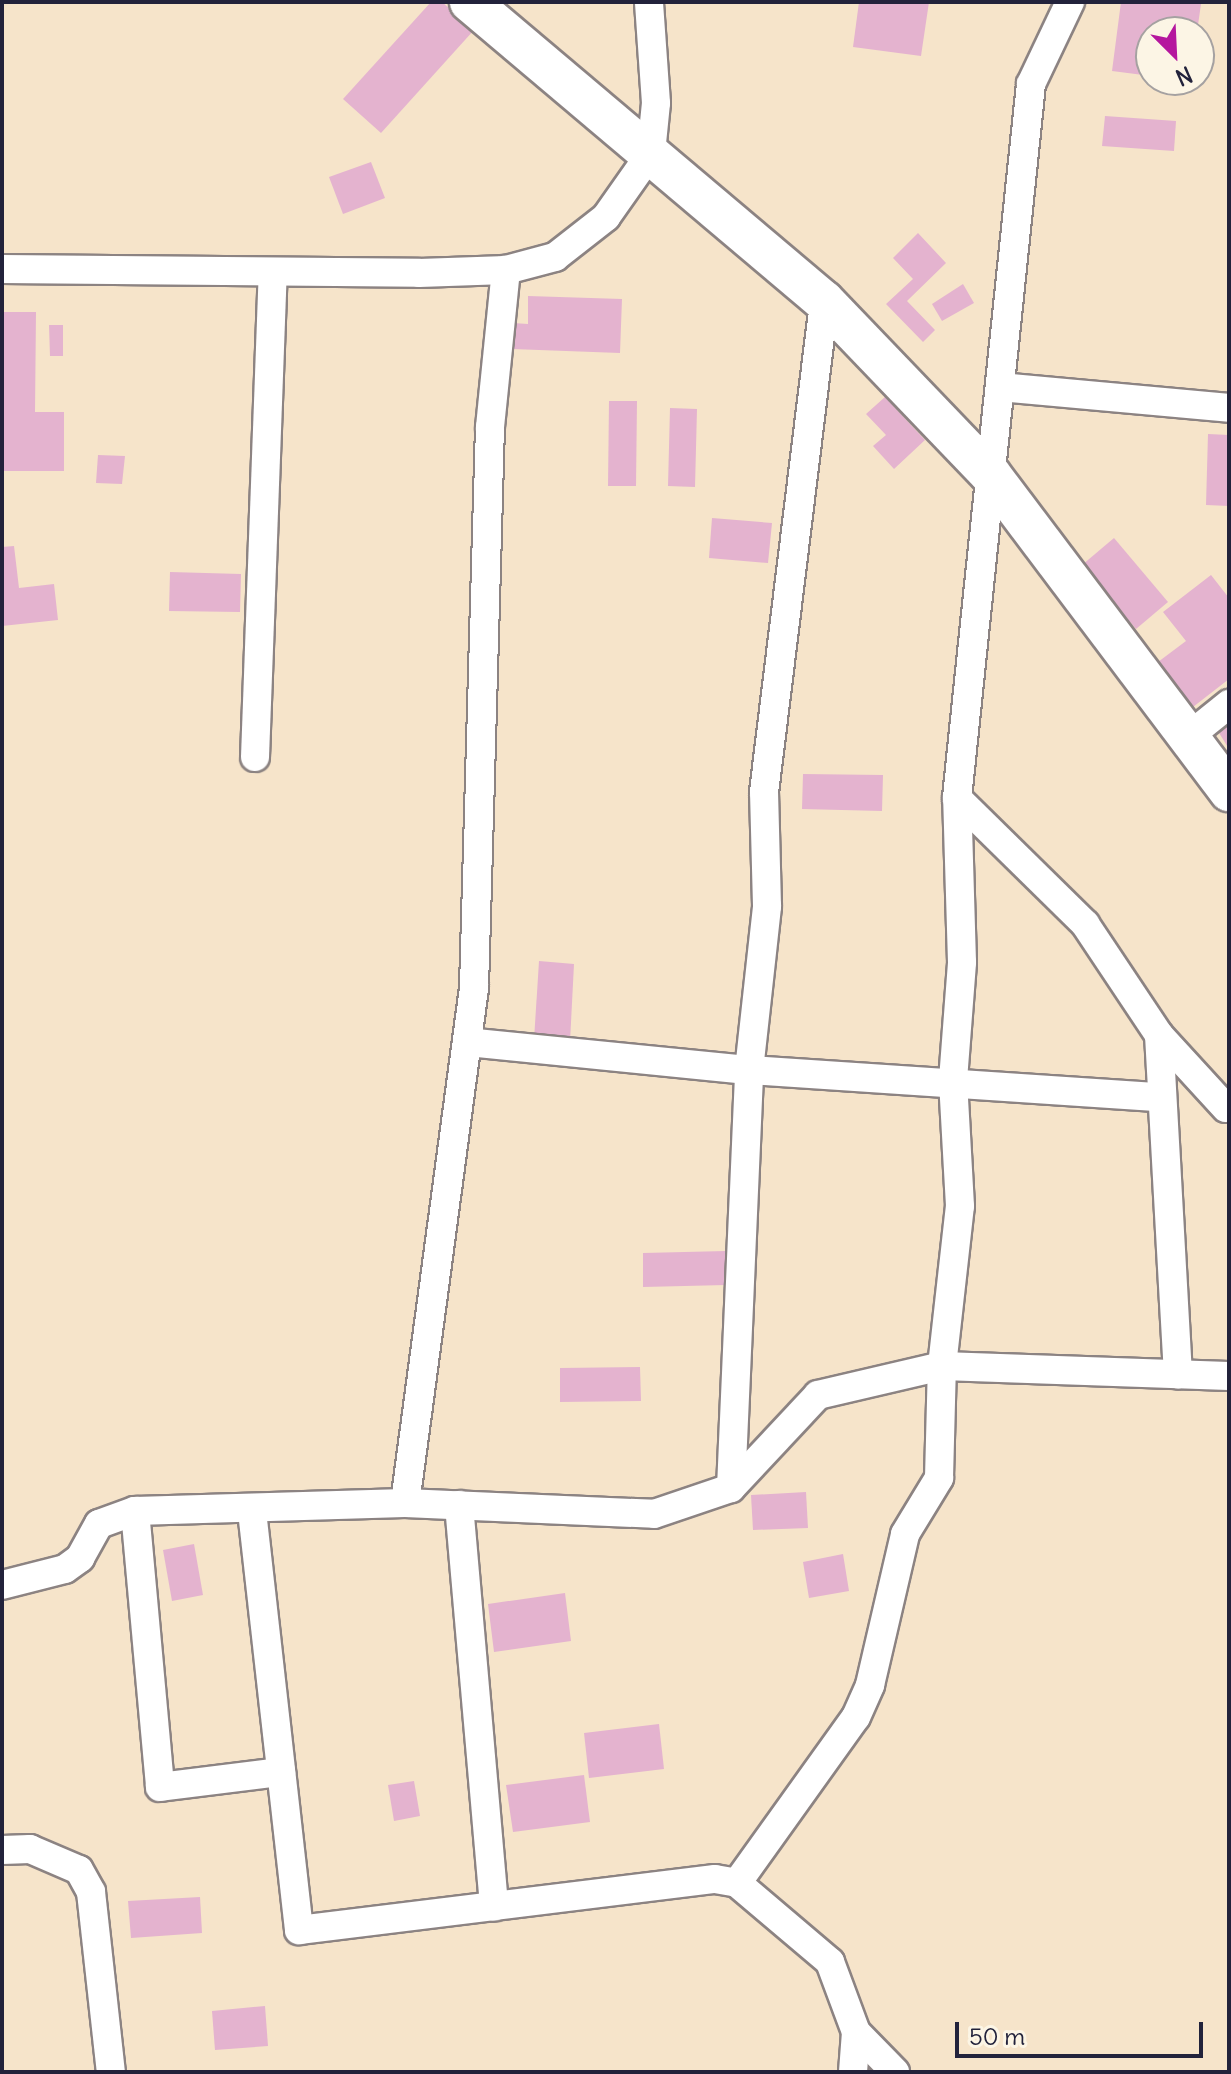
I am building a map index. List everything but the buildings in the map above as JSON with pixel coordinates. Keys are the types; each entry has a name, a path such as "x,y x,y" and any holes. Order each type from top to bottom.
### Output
{"street":[{"path":"470,2 824,301 991,475 1229,791"},
{"path":"2,269 273,273 506,270 555,257 606,217 651,153 656,103 649,2"},
{"path":"737,1883 856,1717 870,1685 905,1534 939,1478 942,1366 960,1206 953,1080 962,962 957,798 1031,84 1070,2"},
{"path":"405,1503 467,1042 490,427 506,270"},
{"path":"255,757 273,273"},
{"path":"731,1488 749,1070 767,906 764,792 824,301"},
{"path":"1000,387 1229,408"},
{"path":"1188,737 1229,704"},
{"path":"957,798 1085,924 1159,1035 1228,1108"},
{"path":"1159,1035 1160,1097 1178,1374"},
{"path":"467,1042 749,1070 953,1080 1160,1097"},
{"path":"2,1585 65,1569 80,1558 99,1524 135,1511 252,1511 405,1503 654,1514 731,1488 818,1395 942,1366 1229,1376"},
{"path":"459,1505 494,1906"},
{"path":"135,1511 160,1787 281,1772"},
{"path":"252,1511 299,1930 715,1879 737,1883 830,1962 856,2032 895,2072"},
{"path":"2,1850 30,1849 79,1870 91,1892 111,2072"},
{"path":"853,2072 856,2032"}]}
